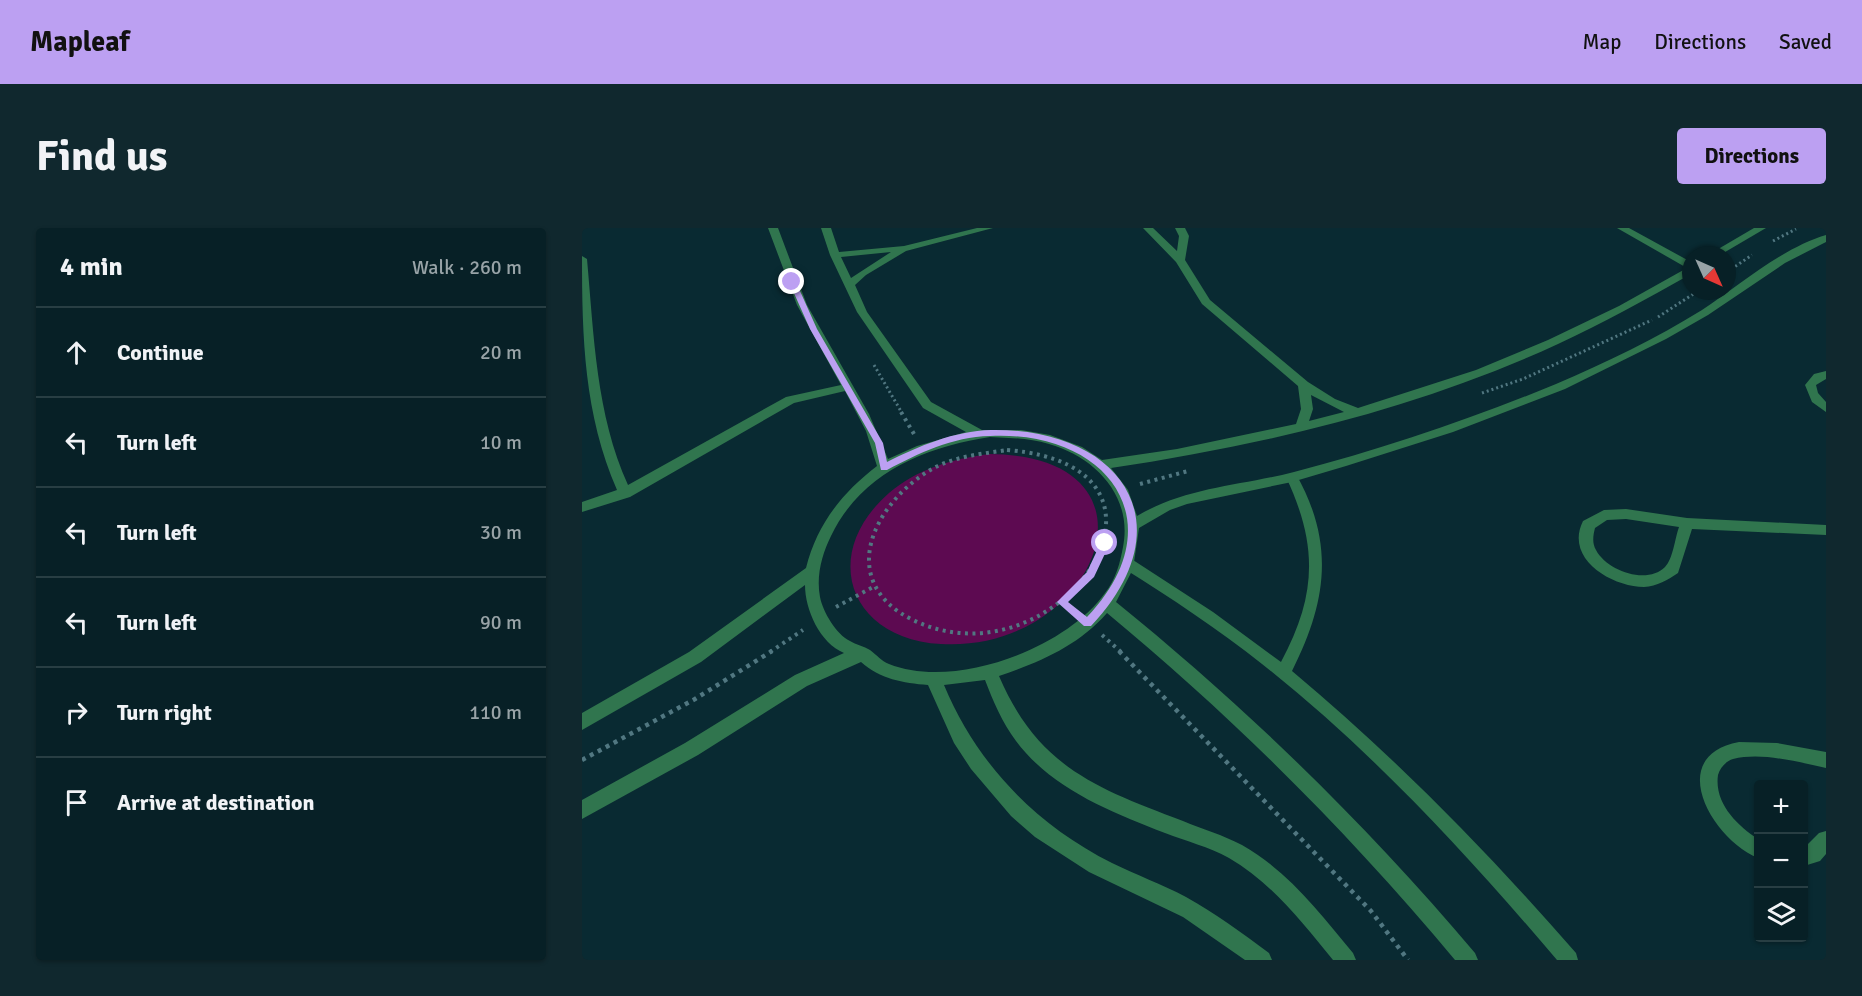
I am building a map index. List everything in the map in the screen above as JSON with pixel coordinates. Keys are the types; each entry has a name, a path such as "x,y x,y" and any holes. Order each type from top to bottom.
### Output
{"street":[{"path":"772,228 792,282 814,329 879,443 884,468"},
{"path":"828,228 835,255 862,312 927,405 979,434"},
{"path":"835,255 904,249 988,228"},
{"path":"1148,228 1180,260 1206,302 1304,385 1331,402 1356,412"},
{"path":"1180,228 1184,236 1180,260"},
{"path":"1622,228 1682,263"},
{"path":"1729,246 1761,228"},
{"path":"1133,525 1165,506 1186,499 1292,477 1449,429 1561,386 1662,337 1704,313 1780,261 1826,238"},
{"path":"849,285 862,273 904,249"},
{"path":"582,259 594,394 610,459 625,493"},
{"path":"1100,465 1222,446 1301,428 1470,375 1531,351 1618,312 1682,273"},
{"path":"1826,375 1814,378 1810,383 1810,389 1818,402 1826,408"},
{"path":"1301,428 1307,409 1304,385"},
{"path":"582,507 625,493 790,400 847,387"},
{"path":"1011,433 1051,439 1086,453 1100,465 1123,491 1129,507 1133,525 1128,564 1119,584 1106,603 1087,623 1044,653 1018,665 961,678 905,675 880,668 864,654 840,644 821,617 812,591 812,571 816,551 834,513 865,481 884,468 925,447 979,434 1011,433"},
{"path":"1687,523 1673,569 1660,579 1650,581 1627,579 1605,569 1595,560 1585,541 1588,525 1604,515 1648,516 1687,523 1826,530"},
{"path":"582,722 695,657 777,600 812,571"},
{"path":"1106,603 1173,656 1289,763 1409,889 1468,960"},
{"path":"582,810 708,739 794,682 820,669 864,654"},
{"path":"990,673 998,696 1010,719 1025,740 1068,779 1124,808 1236,852 1280,885 1317,924 1346,960"},
{"path":"933,678 944,711 961,743 984,775 1034,824 1064,847 1098,866 1178,903 1222,930 1262,960"},
{"path":"1754,846 1741,838 1727,824 1713,801 1708,779 1711,767 1719,758 1730,752 1756,750 1785,752 1826,760"},
{"path":"1808,856 1813,854 1826,840"}],"lane":[{"path":"1283,673 1297,648 1307,622 1317,573 1314,531 1302,494 1292,477"},
{"path":"1128,564 1230,632 1345,725 1410,786 1479,858 1569,960"}],"path":[{"path":"1006,450 1042,454 1072,466 1095,486 1106,513 1105,543 1090,574 1062,602 1025,622 983,632 942,631 906,619 881,598 875,586 868,571 869,542 882,513 904,488 933,469 969,455 1006,450"},
{"path":"582,760 663,719 751,666 842,603 875,586"},
{"path":"1087,623 1116,647 1363,903 1408,960"}],"shaded area":[{"path":"989,454 1047,463 1082,485 1097,517 1094,553 1074,588 1041,618 996,638 941,644 909,639 884,627 866,610 854,590 850,566 855,542 867,517 889,493 911,477 948,462"}],"route":[{"path":"792,282 814,329 879,443 884,468 925,447 968,435 990,433 1032,434 1070,445 1086,453 1113,477 1121,488 1133,525 1128,564 1119,584 1106,603 1087,623 1062,602 1090,574 1105,543"}]}
